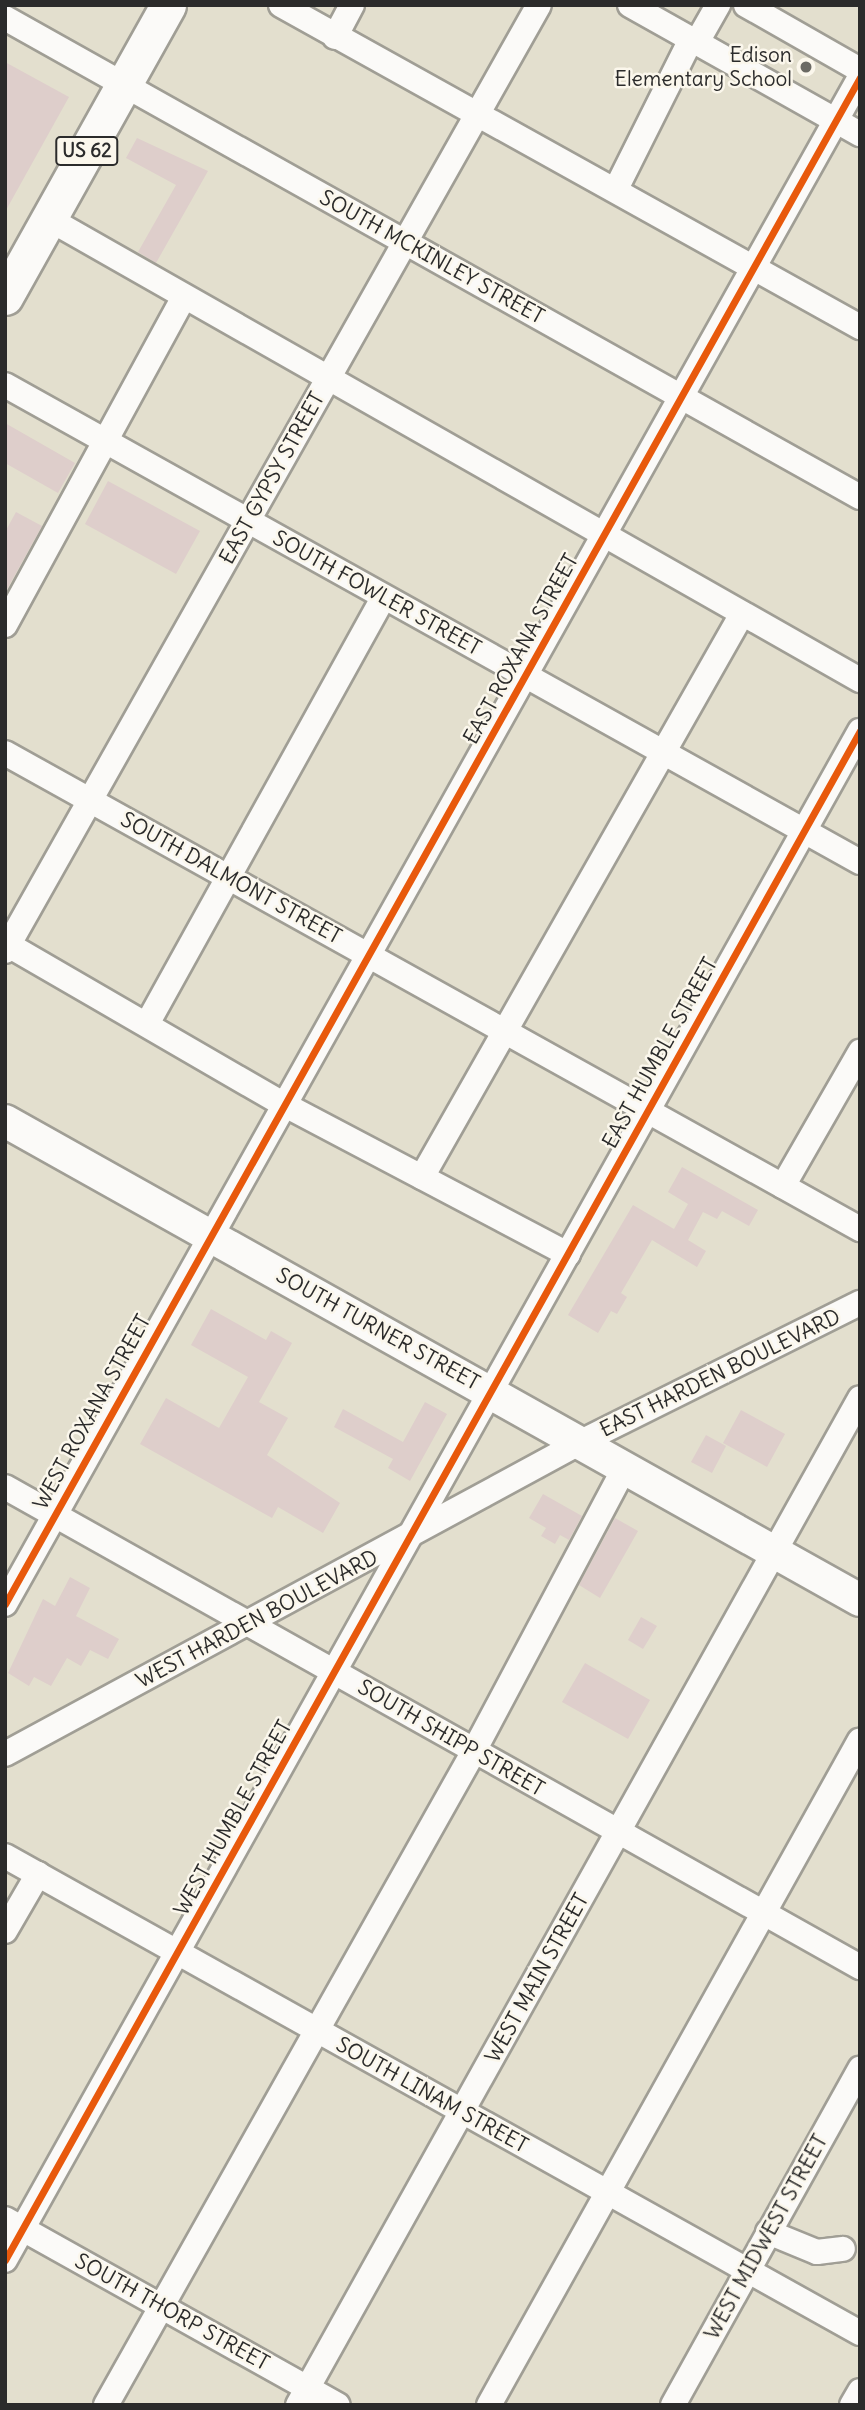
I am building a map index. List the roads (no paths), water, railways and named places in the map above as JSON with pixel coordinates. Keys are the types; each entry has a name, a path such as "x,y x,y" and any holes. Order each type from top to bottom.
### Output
{"highway":[{"name":"US 62","path":"5,297 168,5"}],"main road":[{"name":"SOUTH TURNER STREET","path":"5,1121 860,1601"}],"street":[{"path":"281,5 335,37 479,111 860,327"},
{"path":"335,37 352,5"},
{"name":"EAST GYPSY STREET","path":"6,946 539,5"},
{"path":"630,5 860,134"},
{"path":"616,189 694,41 718,5"},
{"path":"746,5 860,70"},
{"name":"SOUTH MCKINLEY STREET","path":"5,18 860,497"},
{"name":"EAST ROXANA STREET","path":"210,1237 860,77"},
{"path":"49,219 860,680"},
{"path":"5,625 184,297"},
{"name":"SOUTH FOWLER STREET","path":"5,384 860,862"},
{"path":"147,1024 225,875 384,597"},
{"path":"422,1177 743,614"},
{"name":"EAST HUMBLE STREET","path":"492,1392 860,731"},
{"name":"SOUTH DALMONT STREET","path":"5,753 860,1229"},
{"path":"6,946 285,1105 568,1254"},
{"path":"783,1186 860,1052"},
{"name":"WEST ROXANA STREET","path":"5,1604 210,1237"},
{"name":"EAST HARDEN BOULEVARD","path":"581,1442 860,1303"},
{"name":"WEST HUMBLE STREET","path":"5,2260 14,2224 178,1953 492,1392"},
{"name":"WEST MAIN STREET","path":"303,2396 860,1398"},
{"name":"WEST HARDEN BOULEVARD","path":"5,1754 581,1442"},
{"path":"106,2405 474,1751 625,1467"},
{"name":"SOUTH SHIPP STREET","path":"5,1487 335,1670 617,1835 765,1913 860,1967"},
{"path":"489,2405 860,1740"},
{"name":"SOUTH LINAM STREET","path":"5,1856 860,2333"},
{"path":"5,1931 38,1874"},
{"name":"WEST MIDWEST STREET","path":"673,2405 860,2069"},
{"name":"SOUTH THORP STREET","path":"14,2224 162,2306 303,2396 338,2405"},
{"path":"768,2232 817,2252 843,2249"},
{"path":"852,2405 860,2391"}],"place":[{"name":"Edison Elementary School","path":"806,67"}]}
